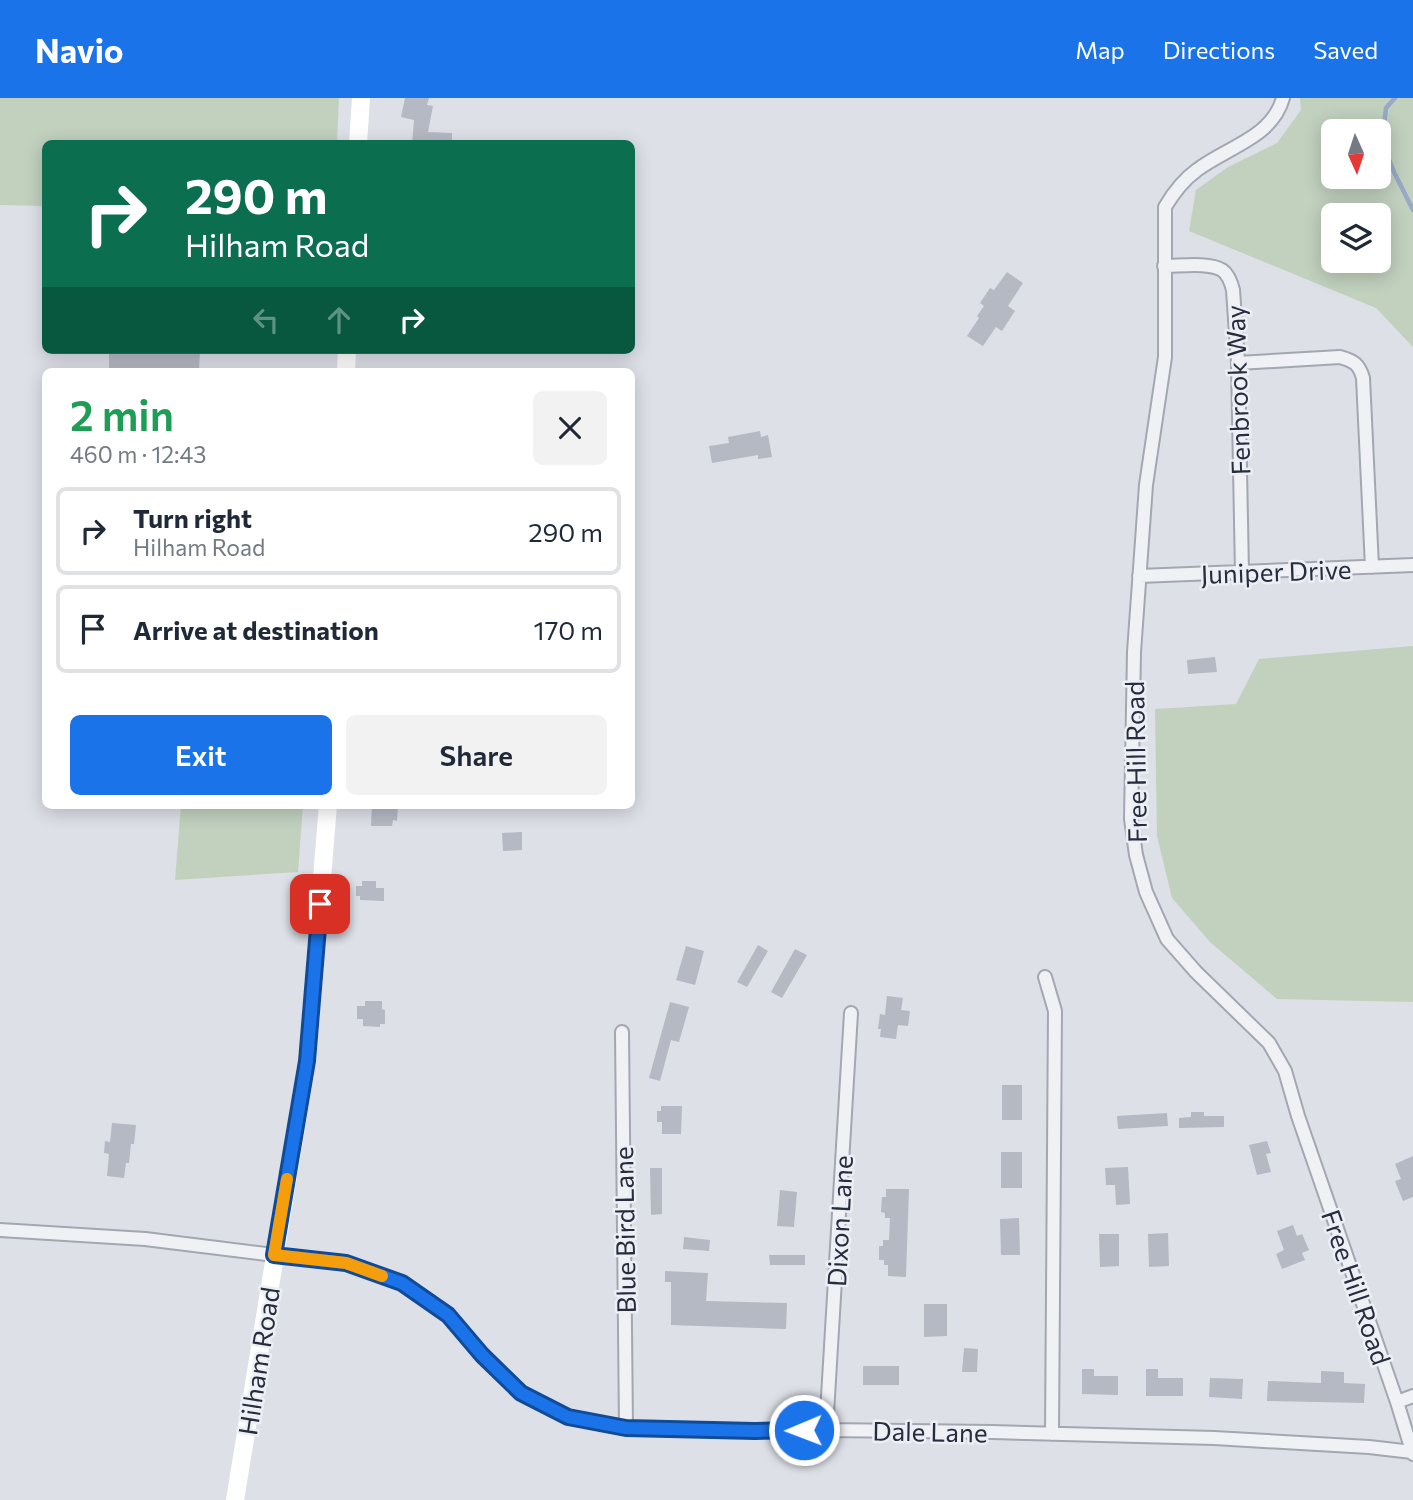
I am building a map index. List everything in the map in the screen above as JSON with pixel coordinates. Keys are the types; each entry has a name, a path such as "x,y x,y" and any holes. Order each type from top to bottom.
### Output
{"main road":[{"path":"358,140 361,98"},
{"name":"Hilham Road","path":"235,1500 307,1061 328,809"}],"street":[{"name":"Free Hill Road","path":"1283,98 1280,110 1271,123 1252,138 1198,169 1178,187 1165,207 1165,357 1146,485 1139,576 1134,652 1131,818 1136,855 1146,892 1167,939 1196,972 1269,1043 1285,1071 1413,1453"},
{"name":"Fenbrook Way","path":"1164,266 1213,266 1224,271 1233,290 1238,363 1242,573"},
{"path":"1238,363 1340,357 1352,361 1361,369 1372,567"},
{"name":"Juniper Drive","path":"1139,576 1413,565"},
{"path":"1045,977 1055,1011 1052,1434"},
{"name":"Dixon Lane","path":"826,1430 851,1013"},
{"name":"Blue Bird Lane","path":"622,1032 626,1428"},
{"name":"Dale Lane","path":"0,1230 145,1238 346,1263 402,1283 448,1315 482,1355 521,1393 568,1417 626,1428 1214,1438 1369,1447 1413,1453"},
{"path":"1397,1402 1413,1396"}],"green space":[{"path":"0,98 339,98 337,140 42,140 42,206 0,205"},
{"path":"1300,98 1413,98 1413,347 1376,308 1189,231 1196,190 1228,167 1277,143 1301,110"},
{"path":"1413,646 1413,1002 1277,999 1210,942 1172,898 1157,836 1155,709 1236,704 1259,659"},
{"path":"181,809 303,809 298,872 175,880"}],"building":[{"path":"405,98 429,98 427,105 433,106 428,132 452,133 452,140 412,140 414,120 401,117"},
{"path":"1007,272 1023,283 1008,306 1015,311 1002,331 996,327 983,346 967,336 984,306 980,303 990,288 994,290"},
{"path":"109,354 200,354 199,368 109,368"},
{"path":"760,431 761,437 768,435 772,457 758,459 758,455 712,463 709,446 729,443 728,437"},
{"path":"1215,657 1217,672 1188,674 1187,660"},
{"path":"372,809 398,809 397,821 393,820 392,826 371,826"},
{"path":"522,832 522,850 503,851 502,833"},
{"path":"362,881 376,881 376,888 384,888 384,901 360,900 360,896 356,896 356,886 362,886"},
{"path":"758,945 768,951 747,987 737,982"},
{"path":"686,946 704,951 695,985 676,980"},
{"path":"795,949 807,955 782,998 771,992"},
{"path":"887,996 903,998 901,1010 910,1011 908,1026 898,1025 896,1039 880,1037 881,1029 878,1029 880,1014 885,1015"},
{"path":"365,1001 382,1001 385,1024 380,1024 380,1027 363,1026 363,1019 357,1019 357,1006 365,1006"},
{"path":"670,1002 689,1007 679,1042 671,1040 660,1081 649,1078"},
{"path":"1002,1085 1022,1085 1022,1120 1002,1120"},
{"path":"661,1106 682,1106 681,1134 662,1134 662,1122 657,1122 657,1111 661,1111"},
{"path":"1191,1112 1204,1112 1204,1116 1224,1116 1224,1127 1179,1128 1179,1118 1191,1117"},
{"path":"1167,1113 1168,1126 1118,1129 1117,1116"},
{"path":"112,1123 136,1125 134,1144 131,1144 124,1178 107,1176 109,1154 104,1153 105,1141 110,1142"},
{"path":"1267,1141 1271,1153 1266,1154 1271,1172 1257,1175 1249,1145"},
{"path":"1001,1152 1022,1152 1022,1188 1001,1188"},
{"path":"1413,1156 1413,1197 1403,1201 1395,1181 1401,1179 1395,1164"},
{"path":"1128,1167 1130,1204 1116,1205 1115,1185 1106,1185 1105,1168"},
{"path":"650,1168 662,1168 662,1214 651,1215"},
{"path":"886,1189 909,1189 906,1277 888,1276 888,1265 884,1265 884,1260 879,1260 879,1246 883,1246 883,1240 889,1240 890,1218 885,1218 885,1213 881,1212 882,1197 886,1197"},
{"path":"780,1190 797,1192 794,1227 777,1226"},
{"path":"1019,1218 1020,1255 1001,1255 1000,1219"},
{"path":"1293,1225 1297,1236 1302,1234 1309,1250 1302,1253 1305,1260 1282,1269 1276,1254 1284,1250 1277,1231"},
{"path":"1168,1233 1169,1266 1149,1267 1148,1234"},
{"path":"1099,1234 1119,1234 1119,1266 1100,1267"},
{"path":"684,1237 710,1240 709,1251 683,1249"},
{"path":"769,1255 805,1255 805,1265 770,1265"},
{"path":"665,1271 708,1273 706,1301 787,1303 786,1329 671,1325 671,1282 665,1282"},
{"path":"924,1304 947,1304 947,1336 924,1337"},
{"path":"964,1348 978,1349 977,1372 962,1372"},
{"path":"863,1366 899,1366 899,1385 863,1385"},
{"path":"1082,1369 1094,1369 1094,1376 1118,1376 1118,1395 1082,1394"},
{"path":"1146,1369 1158,1369 1158,1378 1183,1378 1183,1396 1146,1396"},
{"path":"1321,1371 1344,1372 1344,1383 1365,1384 1364,1403 1267,1401 1268,1381 1321,1383"},
{"path":"1210,1378 1243,1379 1242,1399 1209,1397"}],"waterway":[{"path":"1395,98 1386,108 1382,142 1413,210"}],"slow traffic":[{"path":"287,1179 274,1255 346,1263 382,1276"}],"route":[{"path":"320,904 307,1061 274,1255 346,1263 402,1283 448,1315 482,1355 521,1393 568,1417 626,1428 804,1430"}]}
